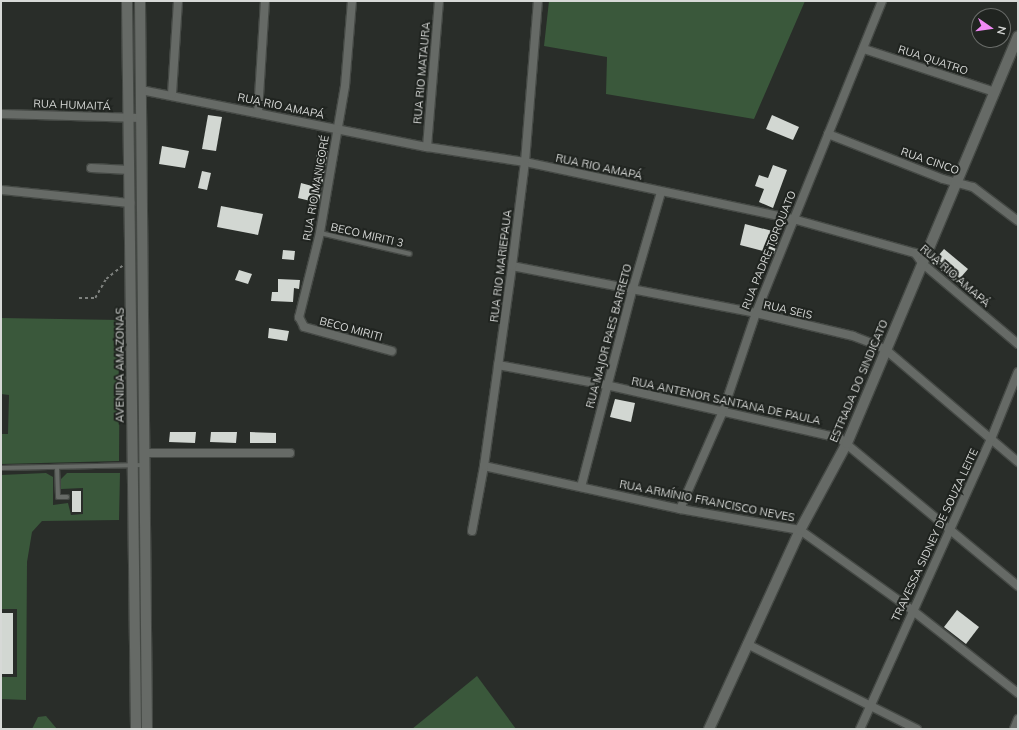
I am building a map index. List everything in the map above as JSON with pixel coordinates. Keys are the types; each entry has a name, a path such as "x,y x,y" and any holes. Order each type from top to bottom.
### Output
{"street":[{"name":"AVENIDA AMAZONAS","path":"128,1 136,729"},
{"path":"140,1 147,729"},
{"path":"172,94 178,1"},
{"path":"258,112 265,1"},
{"name":"RUA RIO MANICORÉ","path":"304,327 299,317 320,233 345,86 352,1"},
{"name":"RUA RIO MATAURA","path":"427,146 438,1"},
{"name":"RUA RIO MARIEPAUA","path":"472,531 484,466 512,266 524,162 538,1"},
{"name":"RUA PADRE TORQUATO","path":"680,509 723,411 756,313 793,219 864,49 882,1"},
{"name":"ESTRADA DO SINDICATO","path":"709,729 800,530 847,443 1018,37"},
{"name":"RUA QUATRO","path":"864,49 995,92"},
{"name":"RUA RIO AMAPÁ","path":"141,90 172,94 427,146 524,162 793,219 915,253 923,264 1018,344"},
{"name":"RUA HUMAITÁ","path":"1,114 141,118"},
{"name":"RUA CINCO","path":"828,134 943,179 974,187 1018,222"},
{"path":"91,168 130,170"},
{"path":"1,190 130,203"},
{"name":"RUA MAJOR PAES BARRETO","path":"581,487 606,386 661,192"},
{"name":"RUA SEIS","path":"512,266 633,288 756,313 853,336 886,350 1018,462"},
{"name":"BECO MIRITI","path":"304,327 392,351"},
{"name":"RUA ANTENOR SANTANA DE PAULA","path":"498,365 606,386 831,435 847,443 1018,586"},
{"name":"TRAVESSA SIDNEY DE SOUZA LEITE","path":"860,729 912,610 991,439 1018,372"},
{"path":"145,453 290,453"},
{"name":"RUA ARMÍNIO FRANCISCO NEVES","path":"484,466 680,509 800,530 912,610 1018,693"},
{"path":"747,644 917,729"},
{"path":"1014,729 1018,719"}],"lane":[{"name":"BECO MIRITI 3","path":"320,233 410,254"},
{"path":"1,468 145,465"},
{"path":"57,467 58,497 67,497"}],"path":[{"path":"79,298 94,298 116,268 131,262"}],"green space":[{"path":"549,1 805,1 754,119 606,94 607,57 544,46"},
{"path":"1,318 120,320 119,461 1,464 1,434 8,434 9,395 1,394"},
{"path":"46,473 53,477 53,505 68,503 71,515 83,514 83,488 61,489 61,479 67,473 120,473 119,520 42,521 32,532 27,562 26,700 1,699 1,677 17,677 17,609 1,609 1,475"},
{"path":"477,676 516,729 412,729"},
{"path":"46,716 57,729 32,729 38,717"}],"building":[{"path":"208,115 222,117 216,151 202,149"},
{"path":"772,115 799,127 793,140 766,129"},
{"path":"162,146 189,151 185,168 159,164"},
{"path":"317,150 328,151 319,203 298,198 301,183 312,186"},
{"path":"773,165 787,170 773,208 759,202 764,189 755,186 759,175 768,178"},
{"path":"202,171 211,173 207,190 198,188"},
{"path":"221,206 263,214 258,235 217,227"},
{"path":"745,224 780,233 774,254 740,245"},
{"path":"944,249 968,269 956,283 932,263"},
{"path":"283,250 295,251 294,260 282,259"},
{"path":"239,270 252,274 248,284 235,280"},
{"path":"278,279 300,280 299,289 294,288 293,302 271,301 272,292 278,292"},
{"path":"269,328 289,331 287,341 268,338"},
{"path":"615,399 635,403 631,422 610,417"},
{"path":"170,432 196,432 195,443 169,442"},
{"path":"211,432 237,432 236,443 210,442"},
{"path":"250,432 276,433 276,443 250,443"},
{"path":"72,491 81,491 81,512 72,512"},
{"path":"957,610 979,627 966,644 944,627"},
{"path":"1,613 13,613 13,674 1,674"}]}
